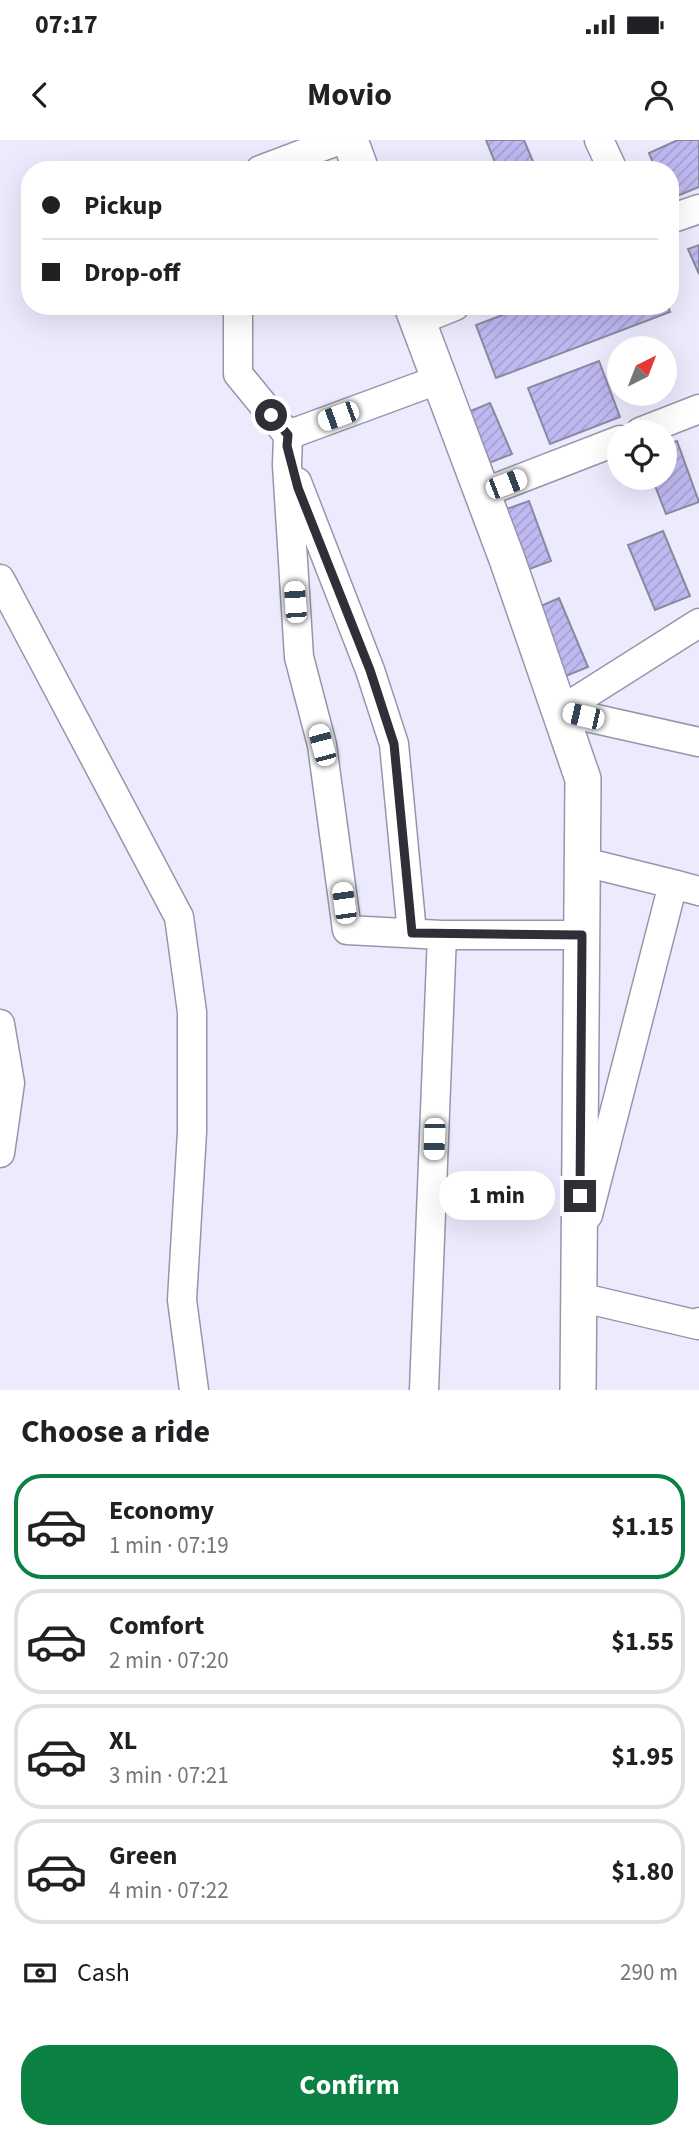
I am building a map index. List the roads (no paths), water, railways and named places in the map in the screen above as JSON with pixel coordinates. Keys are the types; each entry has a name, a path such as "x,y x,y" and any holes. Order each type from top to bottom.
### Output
{"street":[{"path":"284,161 341,140"},
{"path":"350,140 358,161"},
{"path":"599,140 609,161"},
{"path":"679,216 699,209"},
{"path":"238,315 238,374 287,440 298,488 370,670 394,744 412,933"},
{"path":"415,315 483,493 583,779 578,1390"},
{"path":"287,440 440,379"},
{"path":"671,420 699,409"},
{"path":"287,440 299,657 322,745 347,930 442,935 582,935"},
{"path":"483,493 607,445"},
{"path":"0,579 179,917 192,1012 192,1132 182,1300 194,1390"},
{"path":"560,711 699,624"},
{"path":"560,711 699,742"},
{"path":"579,1248 686,887 584,862"},
{"path":"424,1390 442,935"},
{"path":"0,1024 10,1083 0,1153"},
{"path":"579,1297 698,1325 699,1322"}]}
